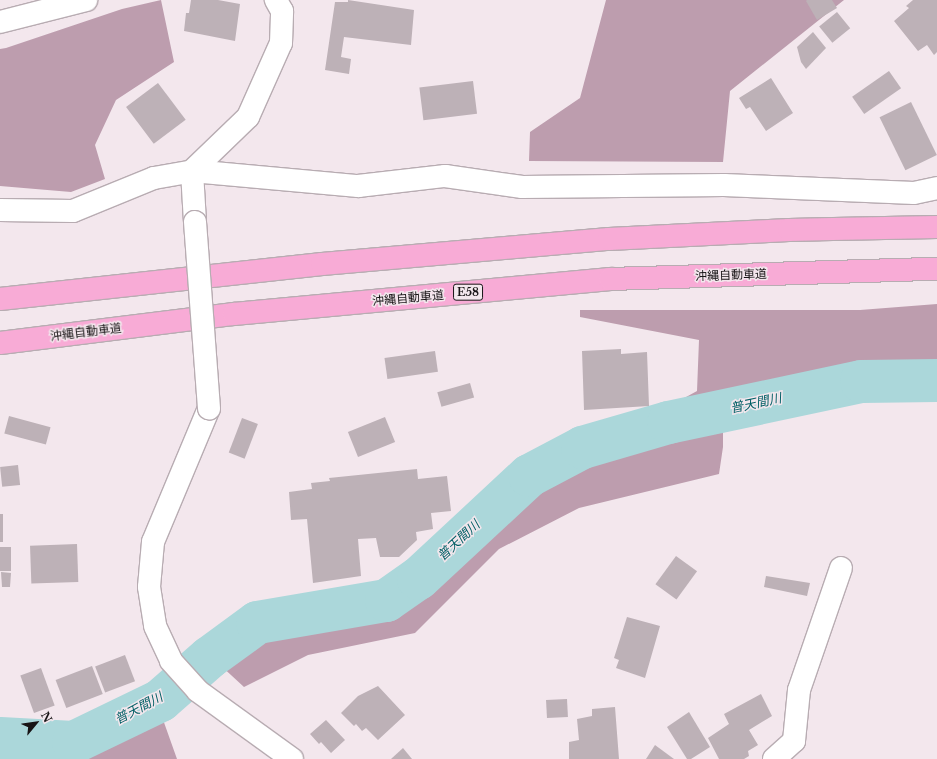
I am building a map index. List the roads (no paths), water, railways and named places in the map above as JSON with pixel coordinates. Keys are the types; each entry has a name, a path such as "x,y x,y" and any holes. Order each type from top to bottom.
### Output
{"highway":[{"path":"0,299 322,264 609,239 790,230 937,227"},
{"name":"沖縄自動車道","path":"0,342 234,314 610,279 937,269"}],"street":[{"path":"0,22 86,0"},
{"path":"276,0 282,12 281,43 248,117 192,171 209,408 153,542 149,587 155,626 171,661 198,691 292,759"},
{"path":"0,210 73,211 154,178 192,171 358,186 445,176 522,187 724,185 914,193 937,188"},
{"path":"774,759 794,741 799,690 841,568"}],"waterway":[{"name":"普天間川","path":"0,738 73,742 160,700 209,657 257,622 386,600 418,578 529,475 582,447 668,422 861,381 937,380"}]}
